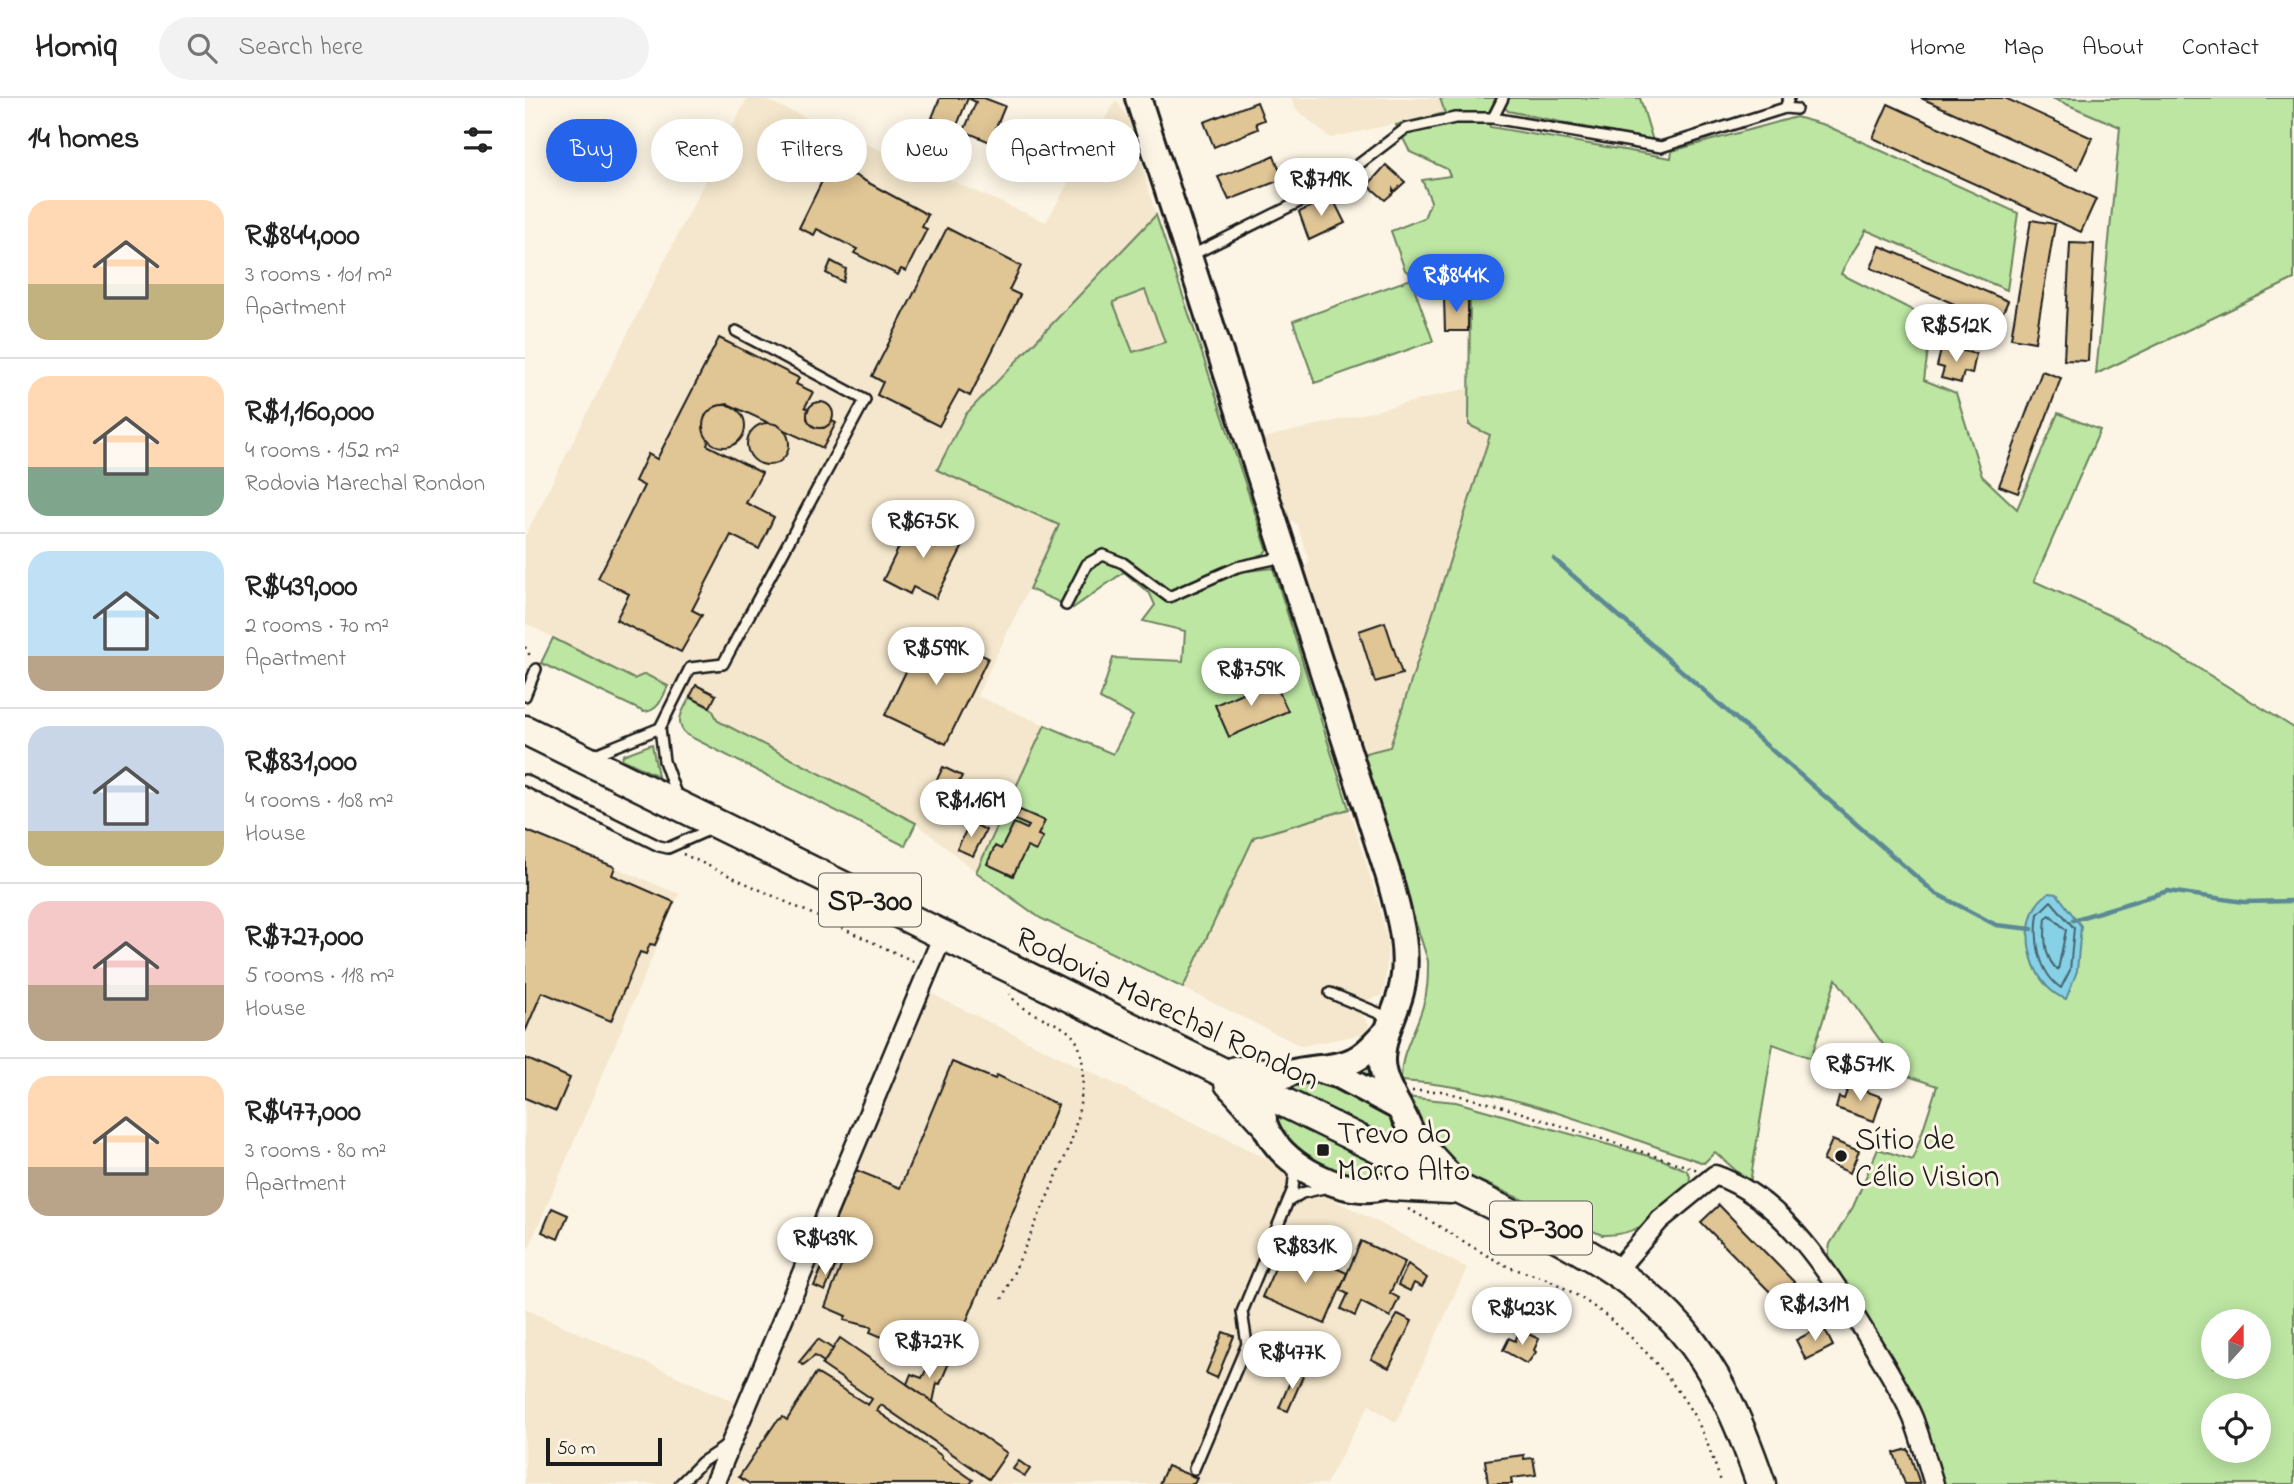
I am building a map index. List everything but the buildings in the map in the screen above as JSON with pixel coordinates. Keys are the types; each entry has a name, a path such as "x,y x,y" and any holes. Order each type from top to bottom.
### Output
{"main road":[{"path":"1138,98 1397,907 1404,938 1404,969 1402,988 1389,1025 1382,1069 1412,1151 1396,1196"},
{"name":"Rodovia Marechal Rondon","path":"525,730 1214,1069 1271,1096 1412,1151 1463,1190 1617,1270 1662,1307 1700,1352 1735,1412 1761,1484"},
{"path":"1389,1025 1355,1060 1319,1070 1271,1096 1275,1144 1296,1162 1339,1184 1396,1196 1463,1190"},
{"path":"1319,1070 1393,1099"}],"street":[{"path":"714,1484 943,935"},
{"path":"1617,1270 1660,1220 1715,1175 1740,1185 1803,1239 1825,1267 1900,1391 1913,1419 1934,1484"}],"lane":[{"path":"1493,118 1503,98"},
{"path":"1785,108 1789,98"},
{"path":"1190,256 1329,187 1405,129 1455,118 1493,118 1661,147 1785,108 1796,109"},
{"path":"682,807 664,761 660,728 690,668 723,664 865,400 736,331"},
{"path":"1066,606 1087,564 1103,555 1123,563 1169,597 1237,567 1284,557"},
{"path":"525,696 536,669"},
{"path":"581,758 660,728"},
{"path":"525,780 668,848 719,826"},
{"path":"1330,993 1389,1025"},
{"path":"1195,1469 1247,1344 1243,1312 1296,1178 1296,1162"},
{"path":"1287,1202 1302,1193 1339,1184"},
{"path":"680,1484 702,1462 731,1443"}],"path":[{"path":"668,848 927,968"},
{"path":"1002,1299 1069,1148 1078,1113 1083,1068 1080,1051 1072,1034 1013,1000 1006,966"},
{"path":"1393,1099 1441,1091 1497,1105 1715,1175"},
{"path":"1396,1196 1447,1228 1466,1245 1509,1267 1550,1280 1613,1321 1669,1378 1697,1422 1722,1484"}],"shaded area":[{"path":"747,98 761,98 809,119 757,119 757,182 867,182 867,144 881,150 881,182 954,182 1046,222 1069,182 1140,182 1140,160 1156,215 965,415 938,470 1059,525 977,696 1045,725 976,872 916,823 718,721 712,709 645,674 634,679 525,623 525,536 704,182 743,182 743,119 736,119"},
{"path":"1291,98 1440,98 1445,113 1330,138 1295,108"},
{"path":"1116,100 1128,119 1105,119"},
{"path":"1146,290 1165,342 1132,352 1113,302"},
{"path":"1469,388 1469,425 1490,435 1390,747 1362,754 1303,573 1309,561 1297,524 1285,518 1260,439"},
{"path":"1349,809 1378,901 1388,945 1385,987 1381,996 1368,1000 1362,1015 1369,1024 1365,1034 1301,1046 1183,988 1254,837"},
{"path":"525,830 679,894 525,1257"},
{"path":"930,993 1288,1169 1290,1177 1467,1268 1396,1423 1369,1405 1326,1484 525,1484 525,1309 755,1411"}],"green space":[{"path":"1440,98 1496,98 1488,114 1490,127 1671,158 1672,151 1796,117 1825,125 2018,213 2007,290 1866,230 1841,274 1932,320 1924,380 1956,393 1982,476 2017,509 2058,413 2100,430 2034,581 2126,623 2294,728 2294,1484 1941,1484 1921,1414 1892,1358 1828,1256 1830,1244 1853,1207 1878,1149 1913,1160 1937,1086 1894,1071 1895,1061 1836,979 1811,1058 1773,1044 1750,1183 1715,1152 1704,1163 1516,1101 1478,1091 1401,1081 1405,1051 1425,1000 1428,961 1362,754 1390,747 1490,435 1469,425 1470,296 1446,295 1405,270 1391,231 1424,218 1431,201 1422,180 1450,176 1447,169 1410,152 1396,125 1445,113"},
{"path":"1508,98 1640,98 1653,141 1508,111 1504,107"},
{"path":"2052,98 2294,98 2294,279 2096,374 2120,127"},
{"path":"1156,215 1267,549 1264,554 1236,563 1239,572 1273,568 1349,809 1254,837 1183,988 1040,918 976,872 1045,725 1113,754 1133,716 1100,699 1113,658 1183,661 1185,631 1143,621 1155,605 1150,594 1124,572 1073,608 1029,589 1059,525 937,470 965,415","holes":["1145,290 1165,342 1133,352 1113,302"]},
{"path":"1411,279 1433,341 1315,383 1293,321"},
{"path":"553,638 634,679 645,674 668,686 662,699 653,709 644,712 541,663"},
{"path":"690,697 712,709 718,721 916,823 905,846 687,735 680,721"},
{"path":"652,744 658,776 622,759 623,755"},
{"name":"Trevo do Morro Alto","path":"1368,1057 1395,1113 1406,1162 1367,1184 1291,1155 1268,1117 1291,1079"},
{"path":"1395,1096 1456,1102 1663,1160 1686,1170 1690,1175 1689,1188 1639,1227 1615,1235 1602,1235 1451,1168"}],"water":[{"path":"2049,893 2057,894 2081,926 2077,971 2066,999 2053,992 2042,980 2034,966 2030,950 2031,917 2038,903"}],"waterway":[{"path":"1554,559 1935,893 1996,925 2032,929"},
{"path":"2073,920 2168,891 2244,902 2294,901"}],"place":[{"name":"Trevo do Morro Alto","path":"1323,1150"},
{"name":"Sítio de Célio Vision","path":"1841,1156"}]}
